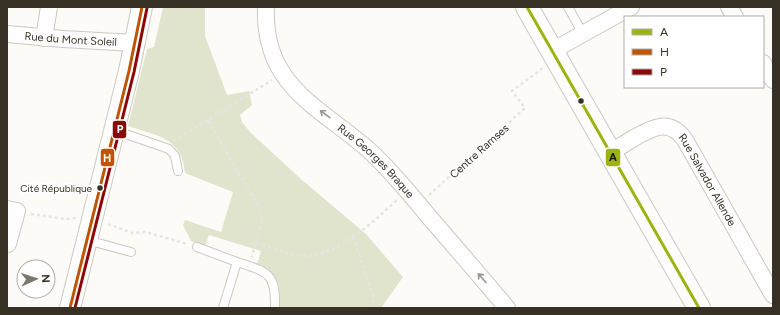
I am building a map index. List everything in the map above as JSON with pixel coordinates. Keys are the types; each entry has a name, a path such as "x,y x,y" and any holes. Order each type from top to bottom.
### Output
{"main road":[{"path":"527,7 699,308"}],"street":[{"path":"44,38 49,7"},
{"path":"70,308 88,240 135,43 142,7"},
{"name":"Rue Georges Braque","path":"266,7 268,37 273,55 282,73 293,87 307,101 347,131 373,154 407,191 507,308"},
{"path":"555,57 583,34 631,7"},
{"path":"729,7 734,16"},
{"name":"Rue du Mont Soleil","path":"7,34 44,38 135,43"},
{"path":"764,65 773,80"},
{"name":"Rue Salvador Allende","path":"610,152 646,131 657,127 668,127 678,131 685,140 773,295"},
{"path":"8,244 12,210"}],"lane":[{"path":"568,7 583,34"},
{"path":"114,130 165,147 173,152 176,156 178,171"},
{"path":"88,240 132,252"},
{"path":"197,246 264,272 271,279 274,291 274,308"},
{"path":"223,308 238,262"}],"path":[{"name":"Centre Ramses","path":"430,194 442,185 525,108 512,91 555,57"},
{"path":"165,147 282,73"},
{"path":"208,121 260,209 261,222 257,243 250,266"},
{"path":"257,243 297,255 316,255 330,250 353,237 367,227 407,191"},
{"path":"12,210 66,219 81,218"},
{"path":"105,223 132,233 146,232 197,246"},
{"path":"353,237 373,296 374,308"}],"green space":[{"path":"163,7 205,7 205,36 227,95 249,91 252,105 240,115 242,122 251,133 302,180 366,234 403,277 381,308 280,308 279,285 272,273 257,265 261,251 209,235 205,246 191,241 183,225 185,220 221,232 233,192 185,173 183,161 179,152 173,145 158,136 128,126 147,49 154,47"}],"transit line":[{"name":"H","path":"70,308 129,71 142,7"},
{"name":"A","path":"527,7 699,308"},
{"name":"P","path":"75,308 134,72 147,8"}],"place":[{"name":"Cité République","path":"100,188"}]}
